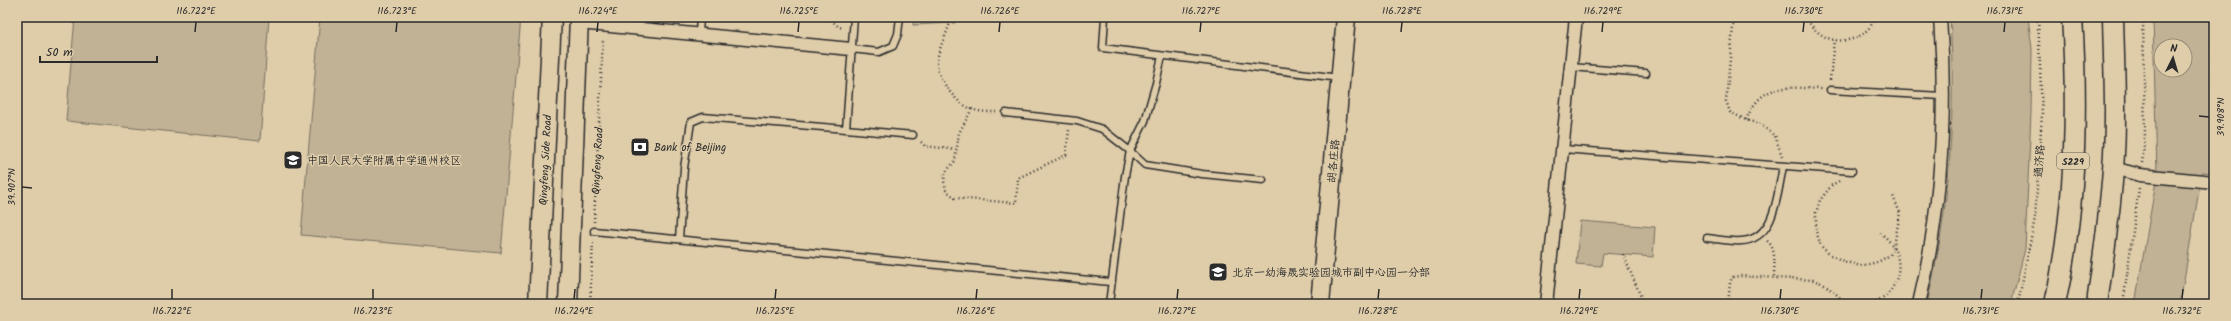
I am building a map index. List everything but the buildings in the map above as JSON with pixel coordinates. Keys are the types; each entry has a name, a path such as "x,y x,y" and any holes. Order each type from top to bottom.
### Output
{"main road":[{"name":"S229","path":"2055,304 2065,259 2073,163 2076,84 2072,17"},
{"path":"2097,304 2106,240 2113,168 2115,110 2113,17"}],"street":[{"name":"Qingfeng Side Road","path":"538,304 552,17"},
{"name":"胡各庄路","path":"1320,304 1346,17"},
{"path":"1546,304 1576,17"},
{"path":"1919,304 1937,196 1943,60 1940,17"},
{"path":"568,304 579,20 604,25 699,33 851,49"},
{"path":"2113,168 2140,175 2214,182"}],"lane":[{"path":"699,33 700,17"},
{"path":"846,129 854,17"},
{"path":"851,49 879,52 893,46 898,34 900,17"},
{"path":"1105,17 1103,48 1340,78"},
{"path":"1109,304 1110,282 1124,176 1130,151 1145,121 1162,56"},
{"path":"1571,67 1646,73"},
{"path":"1830,90 1942,96"},
{"path":"1006,113 1077,121 1102,129 1145,165 1202,174 1263,180"},
{"path":"679,239 684,168 691,122 703,117 913,135"},
{"path":"1562,149 1783,167 1852,171"},
{"path":"1707,238 1742,241 1760,236 1770,223 1783,167"},
{"path":"594,231 1110,282"}],"path":[{"path":"17,61 19,17"},
{"path":"828,17 839,27 853,29"},
{"path":"951,17 941,43 937,63 943,81 957,101 972,109 1006,113"},
{"path":"1734,17 1726,101 1730,112 1746,120 1760,124 1775,136 1782,153 1783,167"},
{"path":"1805,17 1821,35 1834,40 1852,39 1865,33 1875,17"},
{"name":"通济路","path":"2018,304 2035,218 2042,114 2038,17"},
{"name":"Qingfeng Road","path":"590,304 604,25"},
{"path":"1746,120 1755,101 1772,90 1788,88 1830,90 1834,40"},
{"path":"972,109 959,133 958,150 955,161 945,173 944,181 946,190 955,198 1016,203 1018,178 1066,154 1069,127 1062,119"},
{"path":"913,135 925,146 958,150"},
{"path":"1842,180 1832,185 1820,200 1816,213 1816,231 1821,246 1843,261 1860,266 1878,262 1890,255 1894,246 1900,213 1893,196"},
{"path":"1872,304 1886,296 1899,272 1900,262 1894,246 1880,233"},
{"path":"1760,236 1770,243 1774,254 1774,278"},
{"path":"1623,254 1644,304"},
{"path":"1728,304 1732,277 1774,278 1818,282 1824,284 1848,304"}],"shaded area":[{"path":"75,17 269,17 260,141 66,121"},
{"path":"320,17 521,17 501,253 301,235"},
{"path":"913,17 956,17 955,23 913,25"},
{"path":"1950,17 2028,17 2032,49 2031,113 2025,249 2011,304 1927,304 1941,232 1949,161 1952,90"},
{"path":"2153,17 2210,17 2214,173 2202,172 2180,304 2135,304 2157,175 2155,78 2193,78 2193,38 2154,38"},
{"path":"1580,221 1655,227 1653,257 1603,253 1601,266 1576,264"}],"place":[{"name":"Bank of Beijing","path":"640,147"},
{"name":"中国人民大学附属中学通州校区","path":"293,160"},
{"name":"北京一幼海晟实验园城市副中心园一分部","path":"1218,272"}]}
